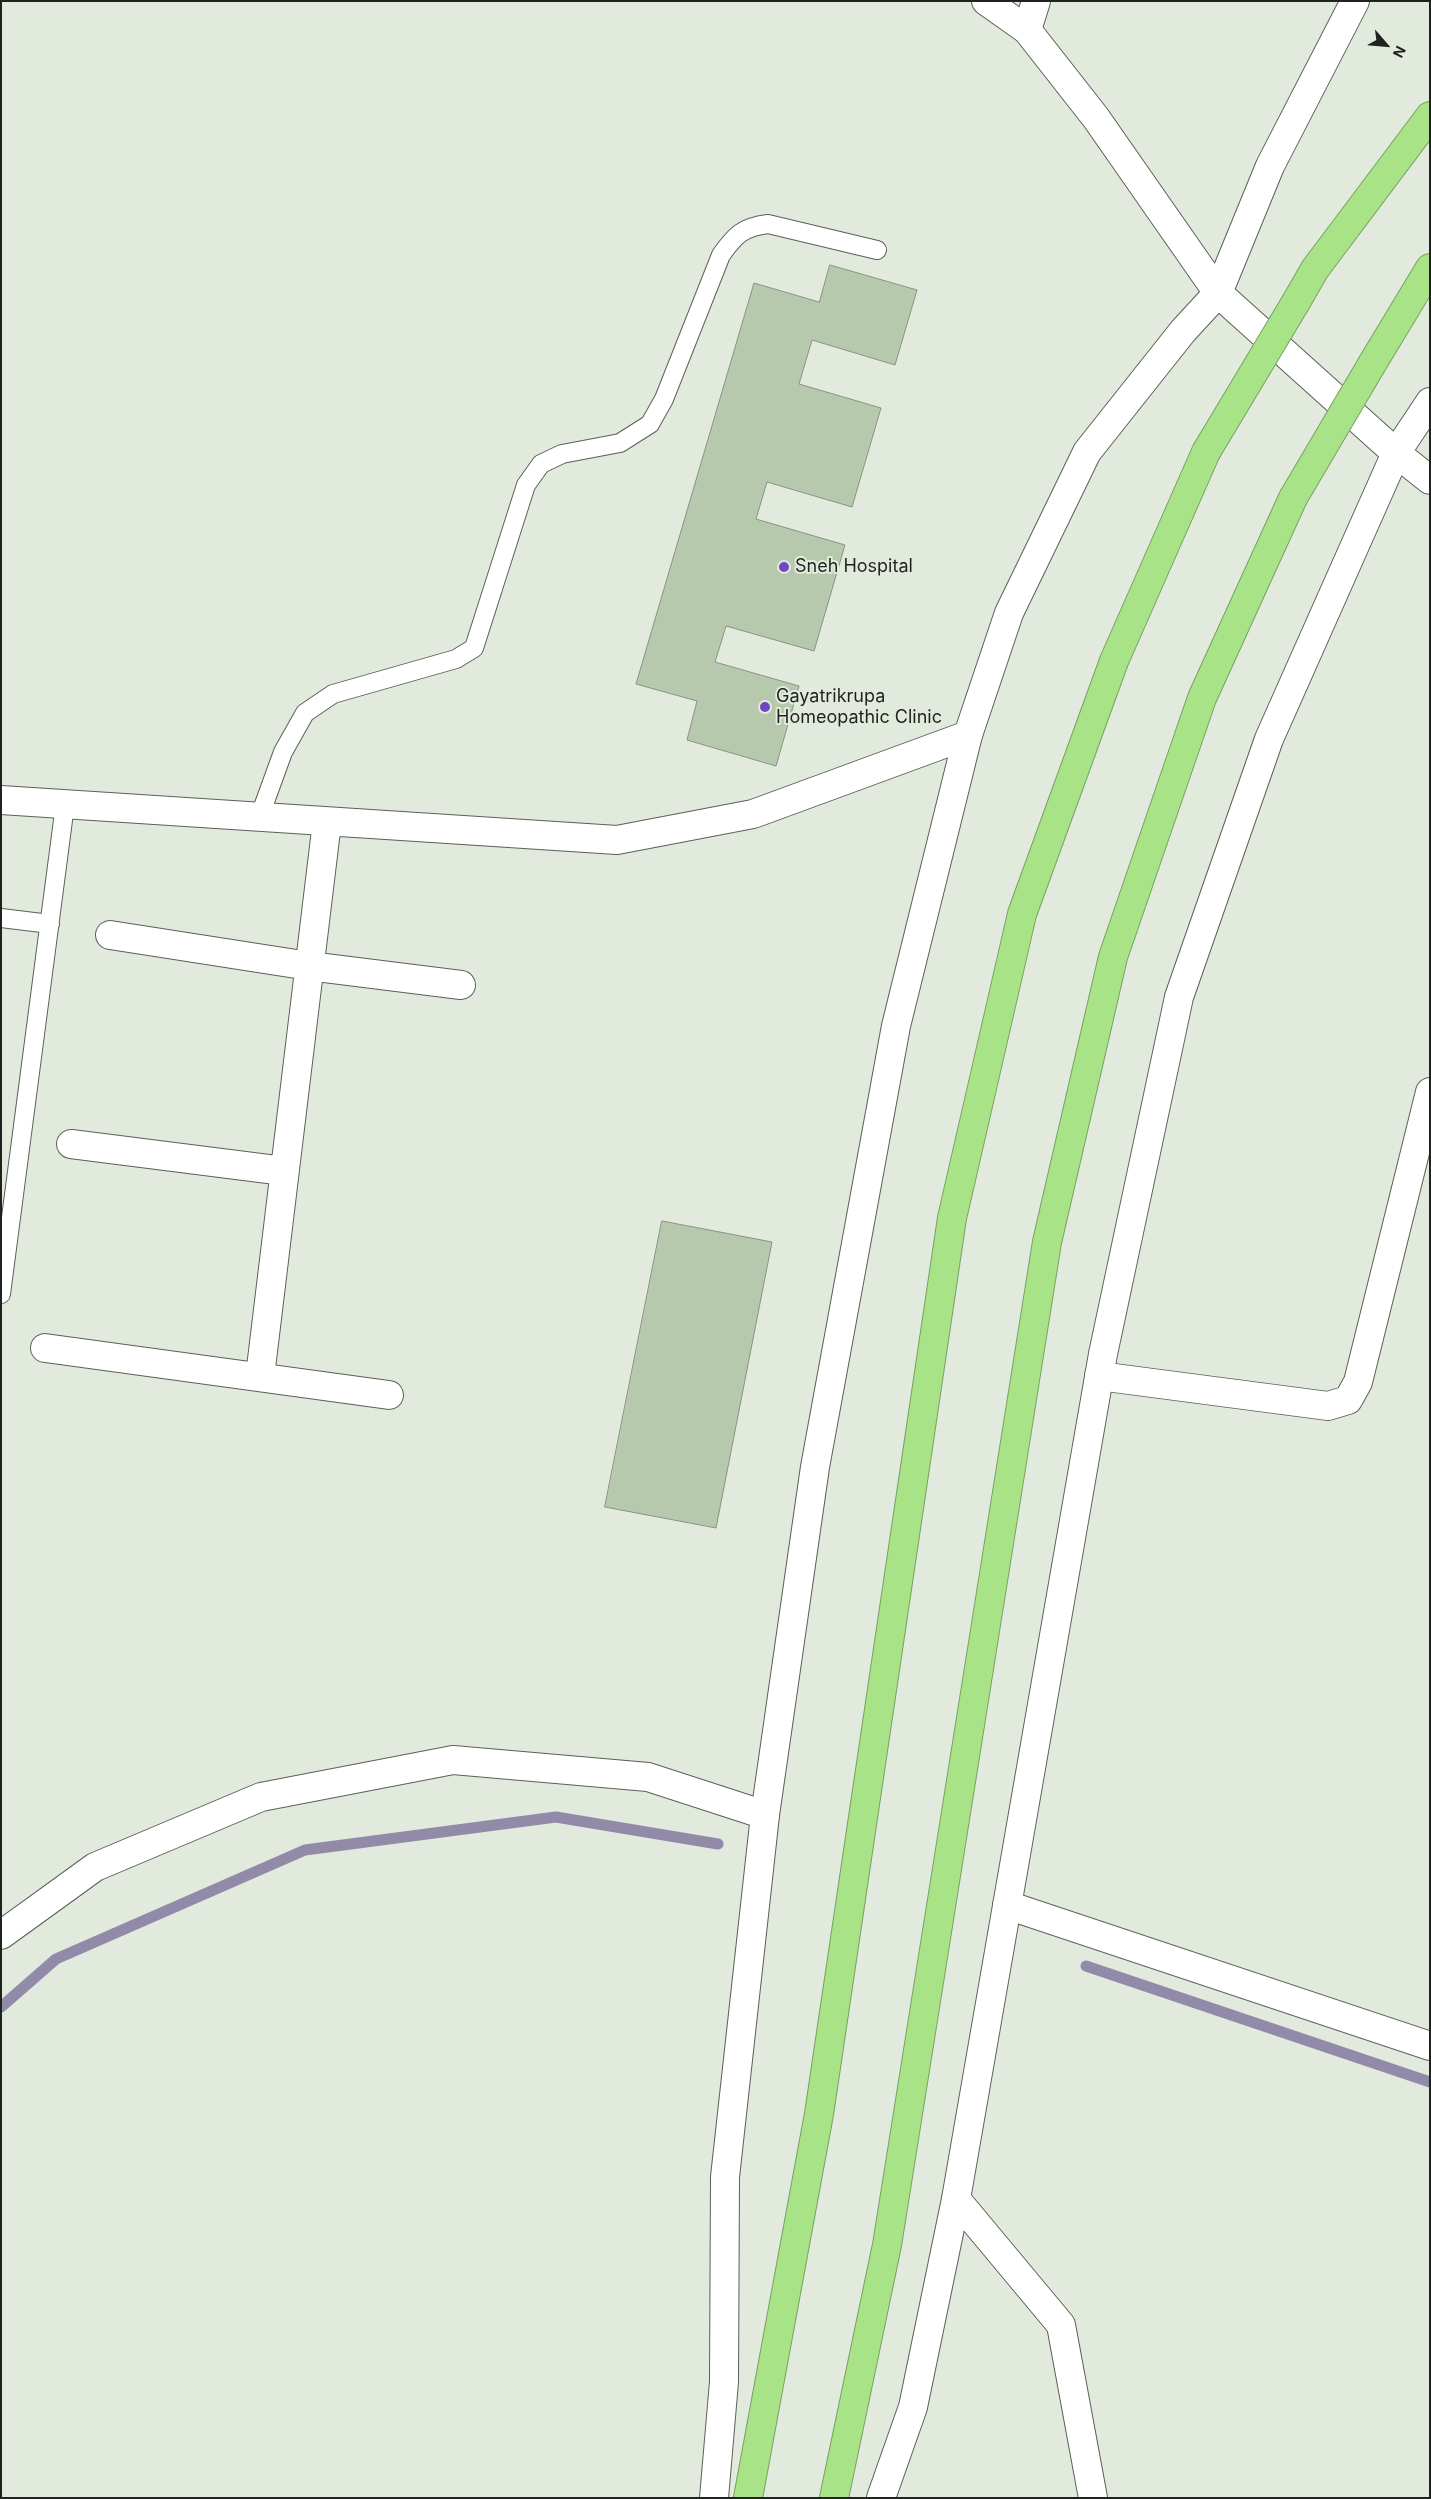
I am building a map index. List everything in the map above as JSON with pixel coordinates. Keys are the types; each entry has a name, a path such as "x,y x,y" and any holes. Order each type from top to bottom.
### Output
{"highway":[{"path":"748,2498 819,2114 952,1218 1022,914 1114,661 1206,452 1315,269 1430,116"},
{"path":"834,2498 887,2245 1050,1232 1113,957 1202,698 1293,498 1430,268"}],"street":[{"path":"986,1 1027,30 1096,118 1218,293 1396,453 1430,480"},
{"path":"1027,30 1036,1"},
{"path":"714,2498 724,2382 725,2177 766,1815 815,1467 896,1026 968,735 1009,613 1087,452 1183,331 1218,293 1270,166 1355,1"},
{"path":"881,2498 913,2407 956,2199 1099,1376 1179,997 1269,739 1396,453 1430,402"},
{"path":"1,800 617,840 753,814 968,735"},
{"path":"260,1376 327,822"},
{"path":"110,936 309,966 461,985"},
{"path":"1099,1376 1328,1406 1348,1400 1358,1382 1430,1092"},
{"path":"71,1144 284,1171"},
{"path":"45,1348 389,1395"},
{"path":"1,1935 95,1867 261,1797 453,1760 648,1777 766,1815"},
{"path":"1008,1905 1430,2046"},
{"path":"956,2199 1061,2325 1093,2498"}],"lane":[{"path":"259,818 282,752 305,713 333,694 456,659 474,648 526,486 541,464 562,454 620,443 650,424 664,399 722,254 734,237 752,226 768,224 877,250"},
{"path":"1,1294 65,805"},
{"path":"1,918 50,924"}],"building":[{"path":"830,265 917,290 895,365 812,340 799,384 881,408 852,507 767,482 756,519 845,545 814,651 726,626 715,662 799,686 776,766 687,740 697,701 636,684 754,283 819,302"},
{"path":"662,1221 772,1242 716,1528 605,1507"}],"waterway":[{"path":"1,2007 56,1959 305,1850 556,1817 718,1844"},
{"path":"1086,1966 1430,2082"}],"place":[{"name":"Sneh Hospital","path":"784,567"},
{"name":"Gayatrikrupa Homeopathic Clinic","path":"765,707"}]}
